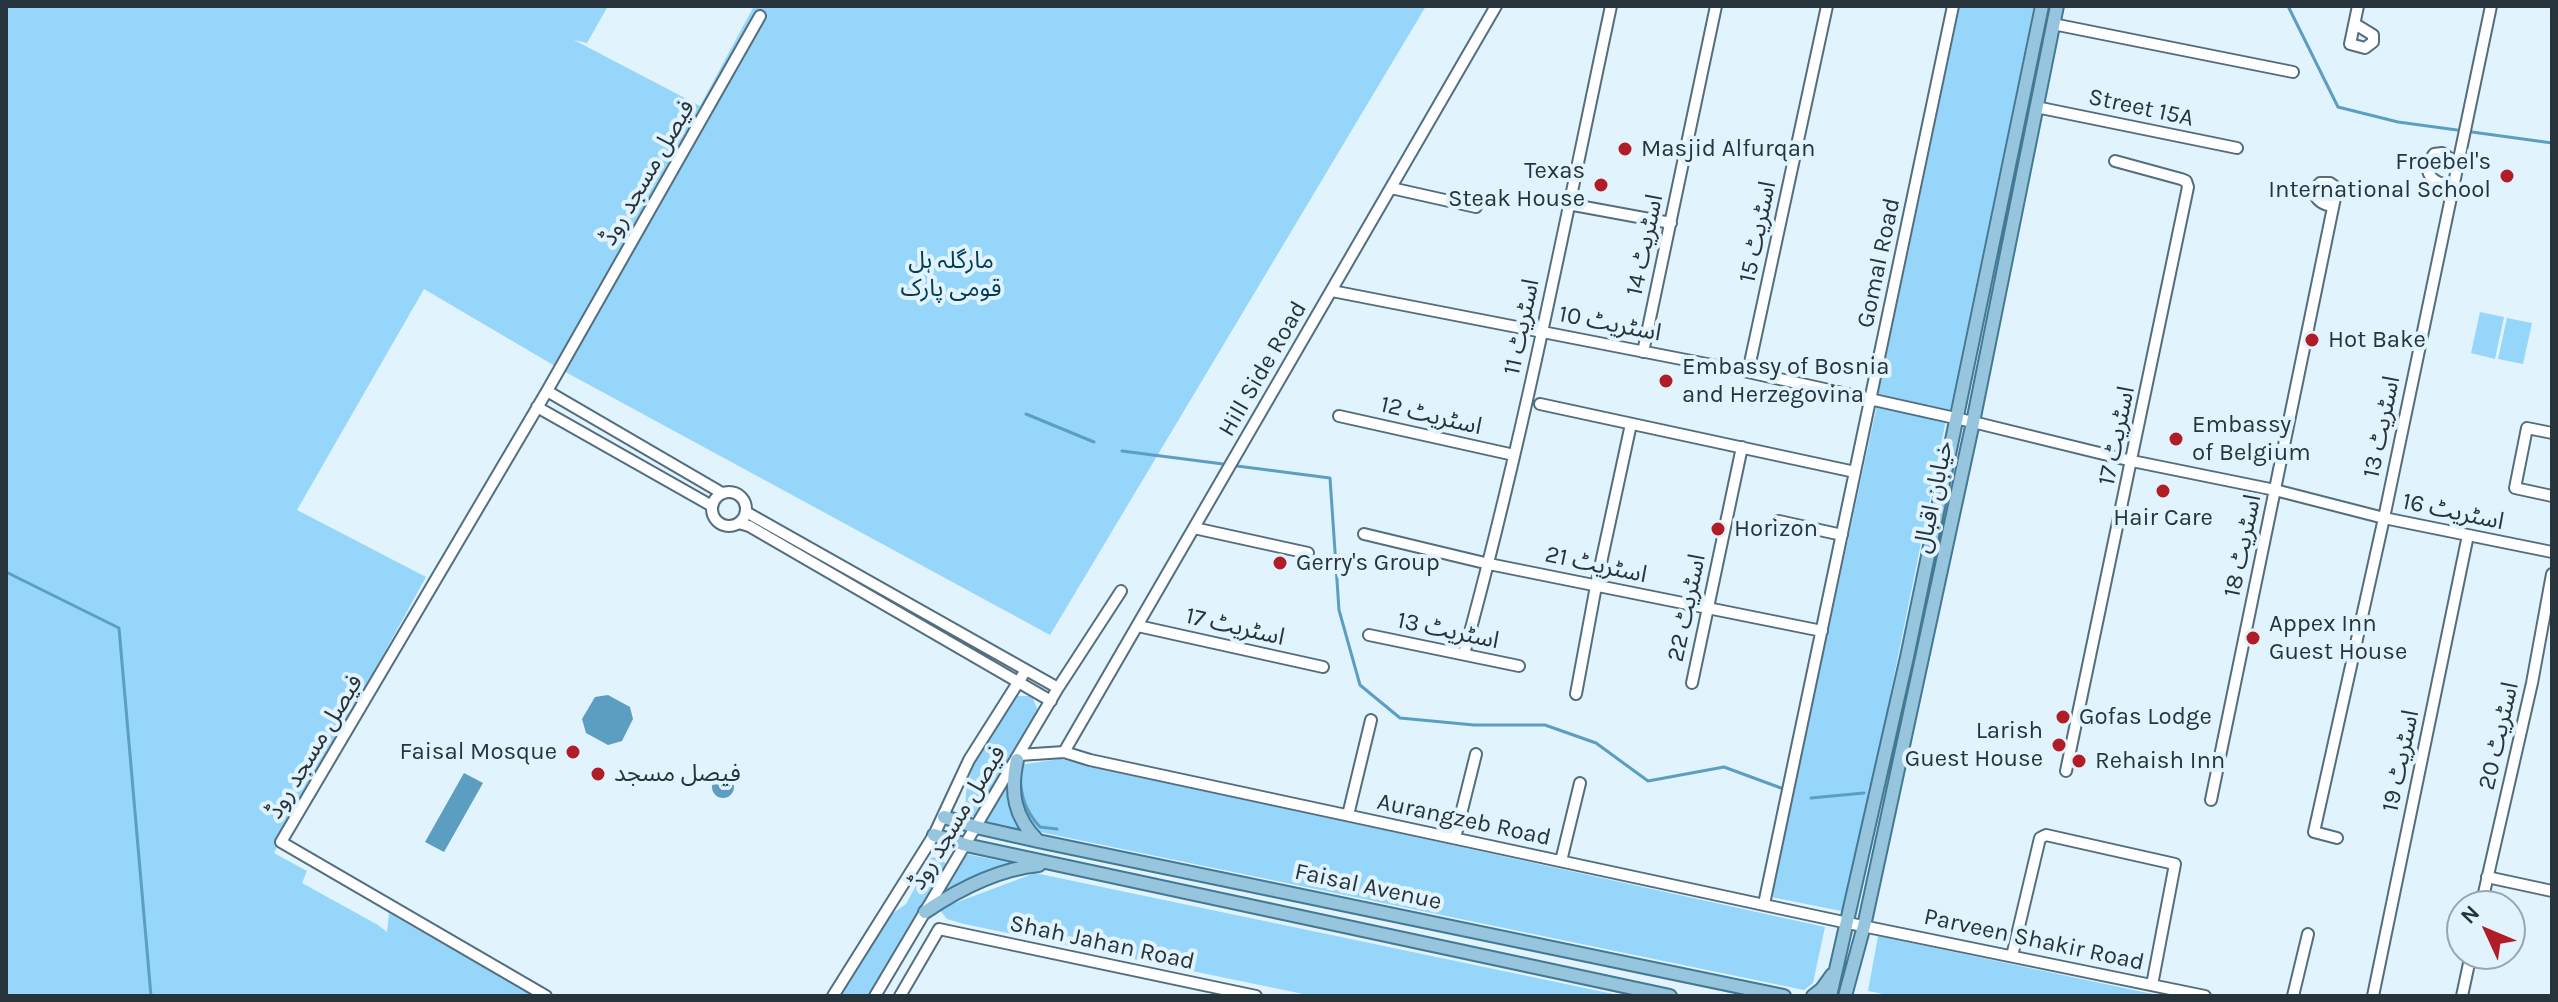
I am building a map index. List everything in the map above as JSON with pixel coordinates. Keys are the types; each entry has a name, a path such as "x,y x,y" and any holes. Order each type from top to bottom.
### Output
{"main road":[{"name":"خیابان اقبال","path":"1845,996 1853,967 1856,924 2042,6"},
{"name":"خیابان اقبال","path":"1830,996 1838,963 1856,924 1973,422 2057,6"},
{"path":"1018,758 1013,799 1026,828 1038,841"},
{"name":"Faisal Avenue","path":"944,817 1038,841 1784,996"},
{"name":"Faisal Avenue","path":"934,835 966,845 1670,996"},
{"path":"925,912 950,895 985,879 1026,866 1054,864"},
{"path":"1813,996 1826,985 1838,963"},
{"path":"1853,967 1852,983 1857,996"}],"street":[{"name":"Hill Side Road","path":"1064,752 1496,6"},
{"name":"اسٹریٹ 11","path":"1464,654 1514,455 1611,6"},
{"name":"اسٹریٹ 14","path":"1643,352 1716,6"},
{"name":"اسٹریٹ 15","path":"1748,372 1827,6"},
{"name":"Gomal Road","path":"1764,904 1953,6"},
{"path":"2355,24 2373,35 2373,42 2365,48 2350,44 2358,6"},
{"name":"اسٹریٹ 13","path":"2337,838 2314,832 2384,518 2491,6"},
{"name":"فیصل مسجد روڈ","path":"546,996 281,842 547,391 760,16"},
{"path":"2053,24 2293,72"},
{"name":"Street 15A","path":"2036,107 2237,148"},
{"path":"2454,184 2434,181 2428,175 2427,164 2434,154 2442,153 2458,164"},
{"name":"اسٹریٹ 17","path":"2066,771 2188,187 2186,181 2181,179 2115,161"},
{"path":"1391,188 1476,207"},
{"path":"1568,204 1671,223"},
{"name":"اسٹریٹ 18","path":"2211,800 2333,206"},
{"name":"اسٹریٹ 10","path":"1332,291 1748,372 1973,422"},
{"path":"547,391 722,493"},
{"path":"1540,404 1855,472"},
{"path":"537,407 712,506"},
{"name":"اسٹریٹ 12","path":"1339,416 1514,455"},
{"name":"اسٹریٹ 16","path":"1973,422 2132,461 2275,490 2384,518 2552,552"},
{"path":"1576,694 1631,424"},
{"path":"2552,433 2527,428 2515,488 2552,496"},
{"name":"اسٹریٹ 22","path":"1692,683 1742,447"},
{"path":"746,512 739,523 723,525 715,517 712,506 722,493 732,492 742,497 746,512 1058,688"},
{"path":"1779,521 1842,535"},
{"path":"739,523 1051,701"},
{"path":"1194,528 1308,553"},
{"name":"اسٹریٹ 21","path":"1364,534 1489,564 1822,631"},
{"name":"اسٹریٹ 19","path":"2373,996 2468,535"},
{"name":"اسٹریٹ 20","path":"2484,890 2532,683 2552,574"},
{"name":"فیصل مسجد روڈ","path":"875,996 1058,688 1121,591"},
{"name":"اسٹریٹ 17","path":"1138,626 1323,667"},
{"name":"اسٹریٹ 13","path":"1369,635 1519,666"},
{"name":"فیصل مسجد روڈ","path":"833,996 934,835 969,760 1026,670"},
{"path":"1348,815 1371,720"},
{"name":"Aurangzeb Road","path":"1018,758 1064,752 1856,924"},
{"path":"1455,838 1476,754"},
{"path":"1561,861 1580,783"},
{"path":"2012,956 2042,835 2175,864 2152,985"},
{"path":"2487,877 2552,891"},
{"name":"Parveen Shakir Road","path":"1856,924 2205,996"},
{"name":"Shah Jahan Road","path":"900,996 939,929 1201,990 1256,996"},
{"path":"2293,996 2308,934"},
{"path":"2462,996 2468,970"}],"green space":[{"name":"مارگلہ ہل قومی پارک","path":"6,6 608,6 587,43 574,40 700,106 754,6 1426,6 1050,635 560,369 424,289 297,510 426,577 274,853 307,871 302,883 387,932 389,913 533,996 6,996"},
{"path":"1960,6 2034,6 1950,410 1878,395"},
{"path":"2480,312 2504,317 2495,359 2471,353"},
{"path":"2507,318 2532,323 2523,364 2498,359"},
{"path":"1877,405 1946,420 1846,912 1771,897"},
{"path":"1017,696 1032,696 1038,711 976,816 968,817 966,801 973,769"},
{"path":"1060,759 1825,927 1813,983 1804,990 1035,831 1020,800 1019,765"},
{"path":"1009,781 1011,808 1022,830 984,823"},
{"path":"966,854 1021,865 980,877 941,894"},
{"path":"940,856 946,864 870,996 840,996 889,916 906,904 931,858"},
{"path":"1035,873 1623,996 1313,996 964,924 947,919 939,909"},
{"path":"1878,936 2162,996 1893,996 1868,991"}],"shaded area":[{"path":"608,695 630,707 633,719 622,741 608,745 586,733 582,719 595,697"},
{"path":"464,773 483,783 444,852 425,842"},
{"path":"719,776 727,776 734,787 727,798 719,798 712,791 712,783"}],"waterway":[{"path":"2288,6 2338,107 2398,122 2457,130"},
{"path":"2472,132 2552,143"},
{"path":"1026,414 1094,442"},
{"path":"1122,451 1223,464"},
{"path":"1237,466 1330,478 1339,610 1360,685 1400,718 1474,725 1545,725 1596,743 1648,781 1724,767 1781,788"},
{"path":"6,572 119,628 151,996"},
{"path":"1020,775 1023,796 1031,815 1040,827 1057,829"},
{"path":"1811,798 1864,793"}],"place":[{"name":"Masjid Alfurqan","path":"1625,149"},
{"name":"Froebel's International School","path":"2507,176"},
{"name":"Texas Steak House","path":"1601,185"},
{"name":"Hot Bake","path":"2312,340"},
{"name":"Embassy of Bosnia and Herzegovina","path":"1666,381"},
{"name":"Embassy of Belgium","path":"2176,439"},
{"name":"Hair Care","path":"2163,491"},
{"name":"Horizon","path":"1718,529"},
{"name":"Gerry's Group","path":"1280,563"},
{"name":"Appex Inn Guest House","path":"2253,638"},
{"name":"Gofas Lodge","path":"2063,717"},
{"name":"Larish Guest House","path":"2059,745"},
{"name":"Faisal Mosque","path":"573,752"},
{"name":"Rehaish Inn","path":"2079,761"},
{"name":"فیصل مسجد","path":"598,774"}]}
